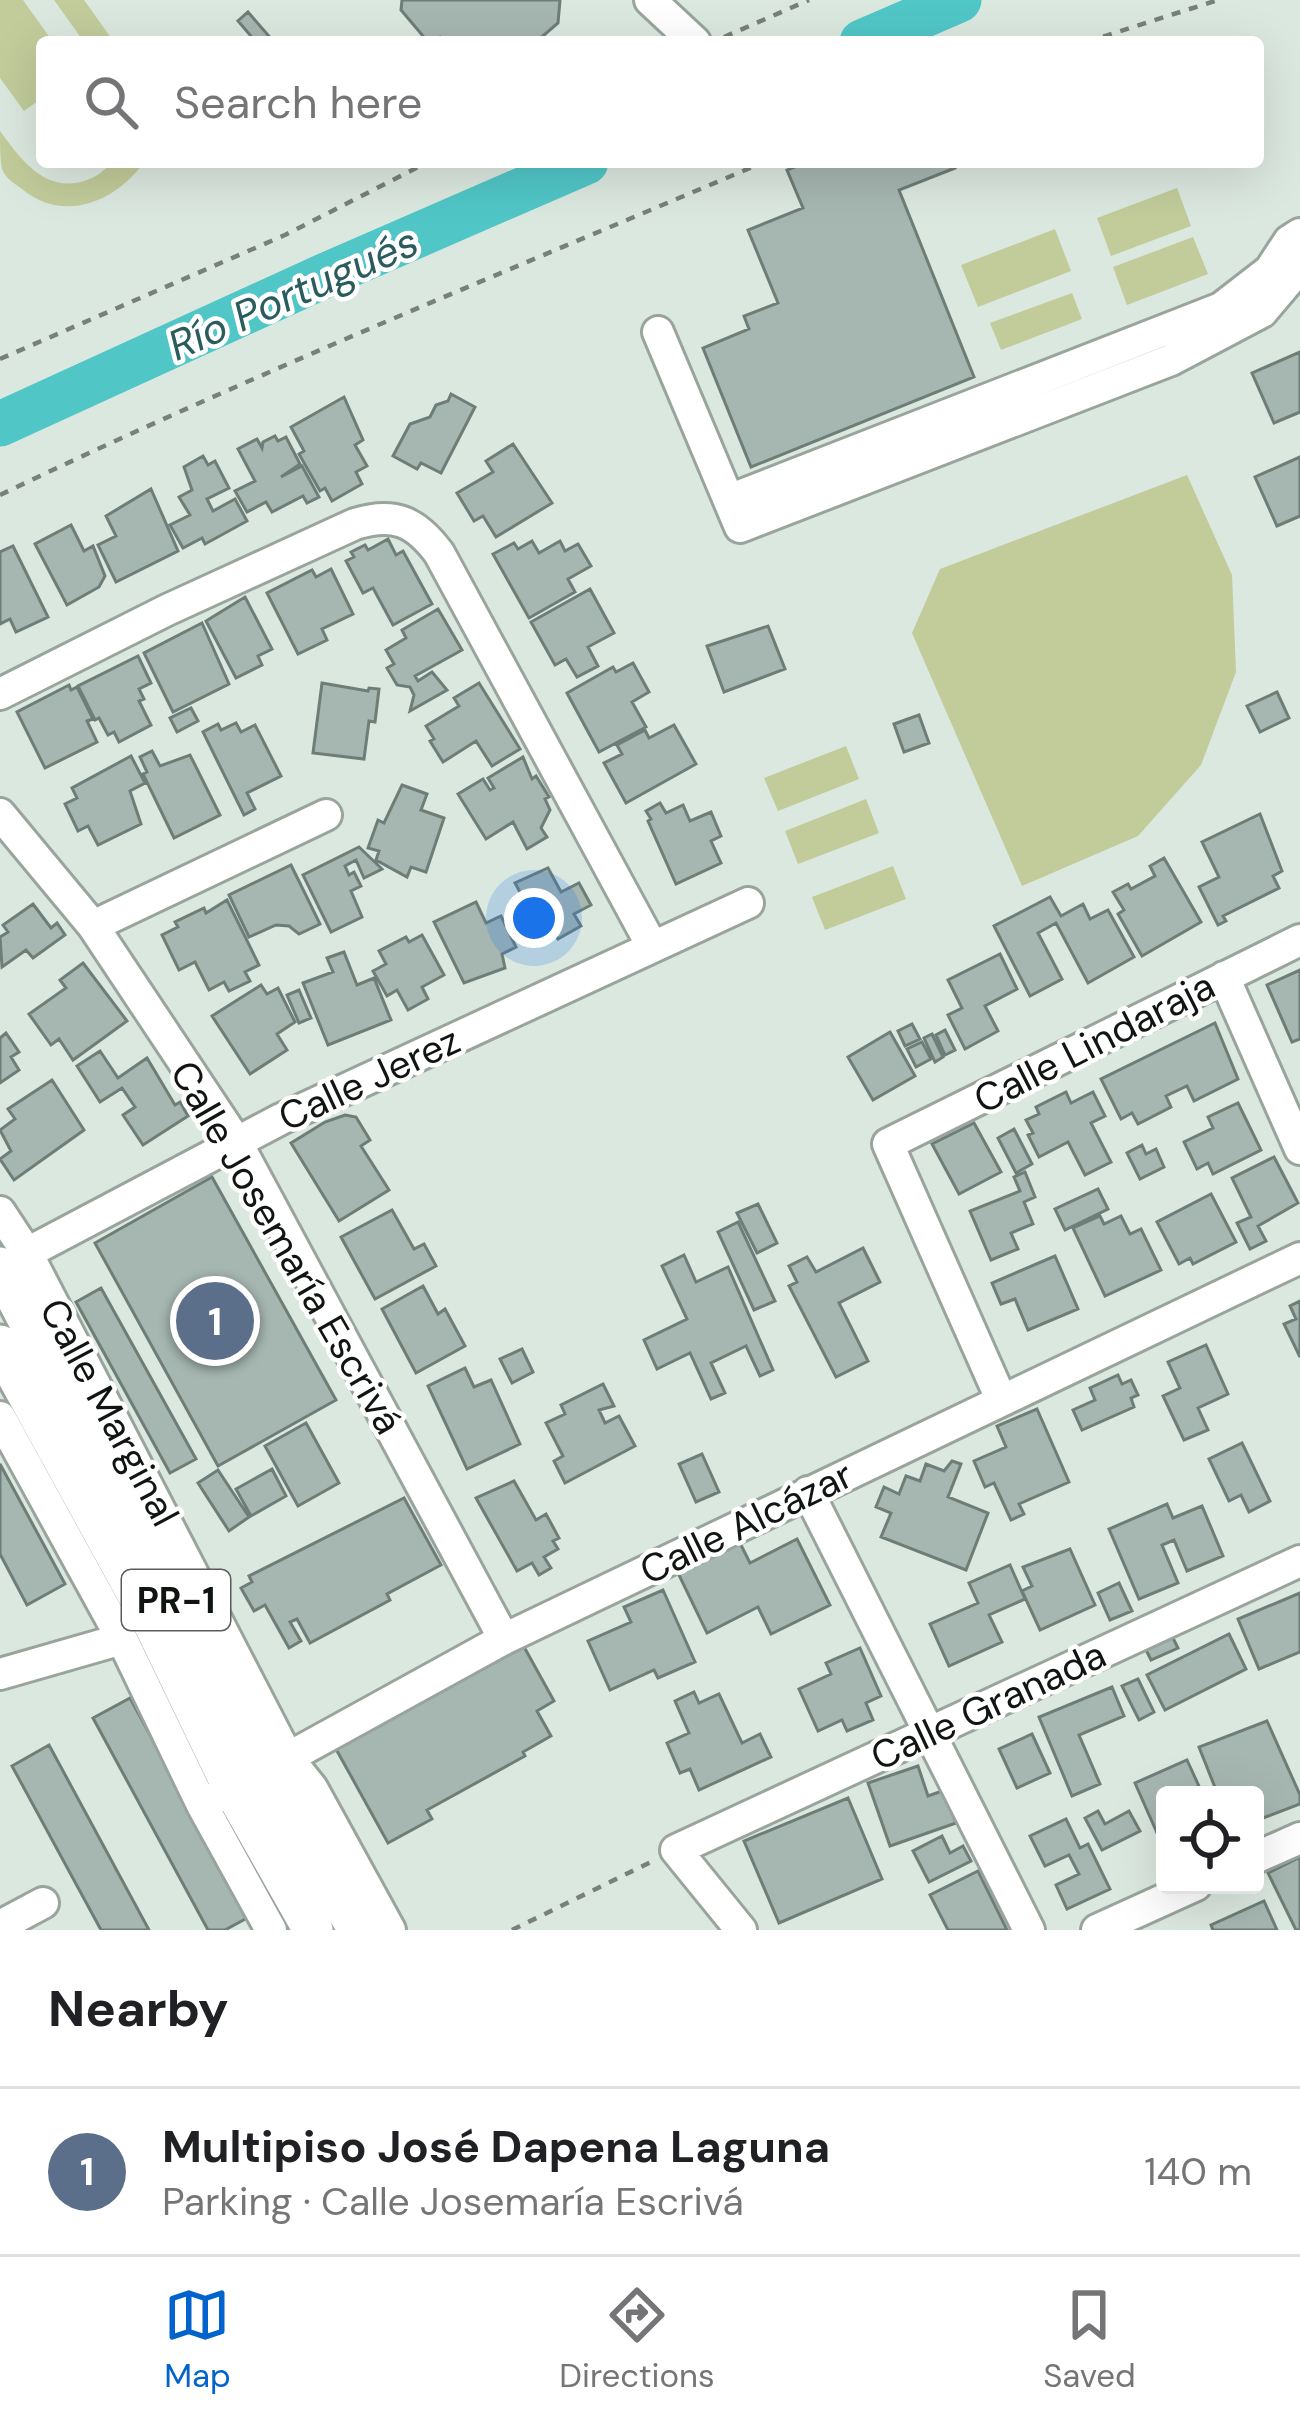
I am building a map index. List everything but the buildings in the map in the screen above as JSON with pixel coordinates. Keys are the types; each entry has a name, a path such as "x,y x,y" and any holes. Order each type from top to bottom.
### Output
{"main road":[{"name":"PR-1","path":"13,1260 313,1930"},
{"name":"PR-1","path":"0,1345 154,1625 247,1781 358,1930"}],"street":[{"path":"650,0 688,36"},
{"path":"734,513 1221,308 1270,270 1289,241 1300,234"},
{"path":"734,513 1171,360 1262,312 1300,267"},
{"path":"658,332 734,513"},
{"path":"0,694 167,610 356,524 386,517 402,519 440,553 652,946"},
{"name":"Calle Josemaría Escrivá","path":"0,814 93,926 236,1141 504,1639"},
{"path":"93,926 326,815"},
{"name":"Calle Jerez","path":"13,1260 236,1141 748,903"},
{"name":"Calle Lindaraja","path":"1001,1399 888,1144 1300,940"},
{"path":"1224,976 1300,1149"},
{"name":"Calle Marginal","path":"0,1212 13,1260"},
{"name":"Calle Alcázar","path":"247,1781 504,1639 1300,1258"},
{"path":"0,1417 122,1639 247,1781 271,1930"},
{"path":"808,1492 1029,1930"},
{"name":"Calle Granada","path":"676,1850 1300,1561"},
{"path":"0,1674 122,1639"},
{"path":"247,1781 312,1788 390,1930"},
{"path":"1264,1854 1300,1838"},
{"path":"676,1850 741,1930"},
{"path":"1097,1930 1176,1894"},
{"path":"0,1926 43,1903"}],"path":[{"path":"727,36 809,0"},
{"path":"1105,36 1219,0"},
{"path":"0,359 285,235 416,168"},
{"path":"0,495 245,381 750,168"},
{"path":"512,1930 676,1850"}],"green space":[{"path":"0,0 23,0 49,36 36,36 36,102 24,111 0,78"},
{"path":"54,0 84,0 110,36 80,36"},
{"path":"0,131 28,165 50,180 77,183 105,168 139,168 105,197 72,206 38,199 13,183 1,165"},
{"path":"1177,188 1191,226 1111,256 1097,218"},
{"path":"1055,229 1071,271 978,307 961,265"},
{"path":"1193,237 1208,274 1127,305 1113,267"},
{"path":"1072,293 1082,319 1001,350 990,323"},
{"path":"1187,475 1232,575 1236,672 1201,765 1138,836 1022,886 912,633 940,569"},
{"path":"846,746 859,779 778,811 764,778"},
{"path":"866,799 879,833 798,864 785,831"},
{"path":"893,866 906,899 825,930 812,897"}],"waterway":[{"name":"Río Portugués","path":"876,36 959,0"},
{"name":"Río Portugués","path":"0,424 572,168"}],"place":[{"name":"Multipiso José Dapena Laguna","path":"215,1321"}]}
